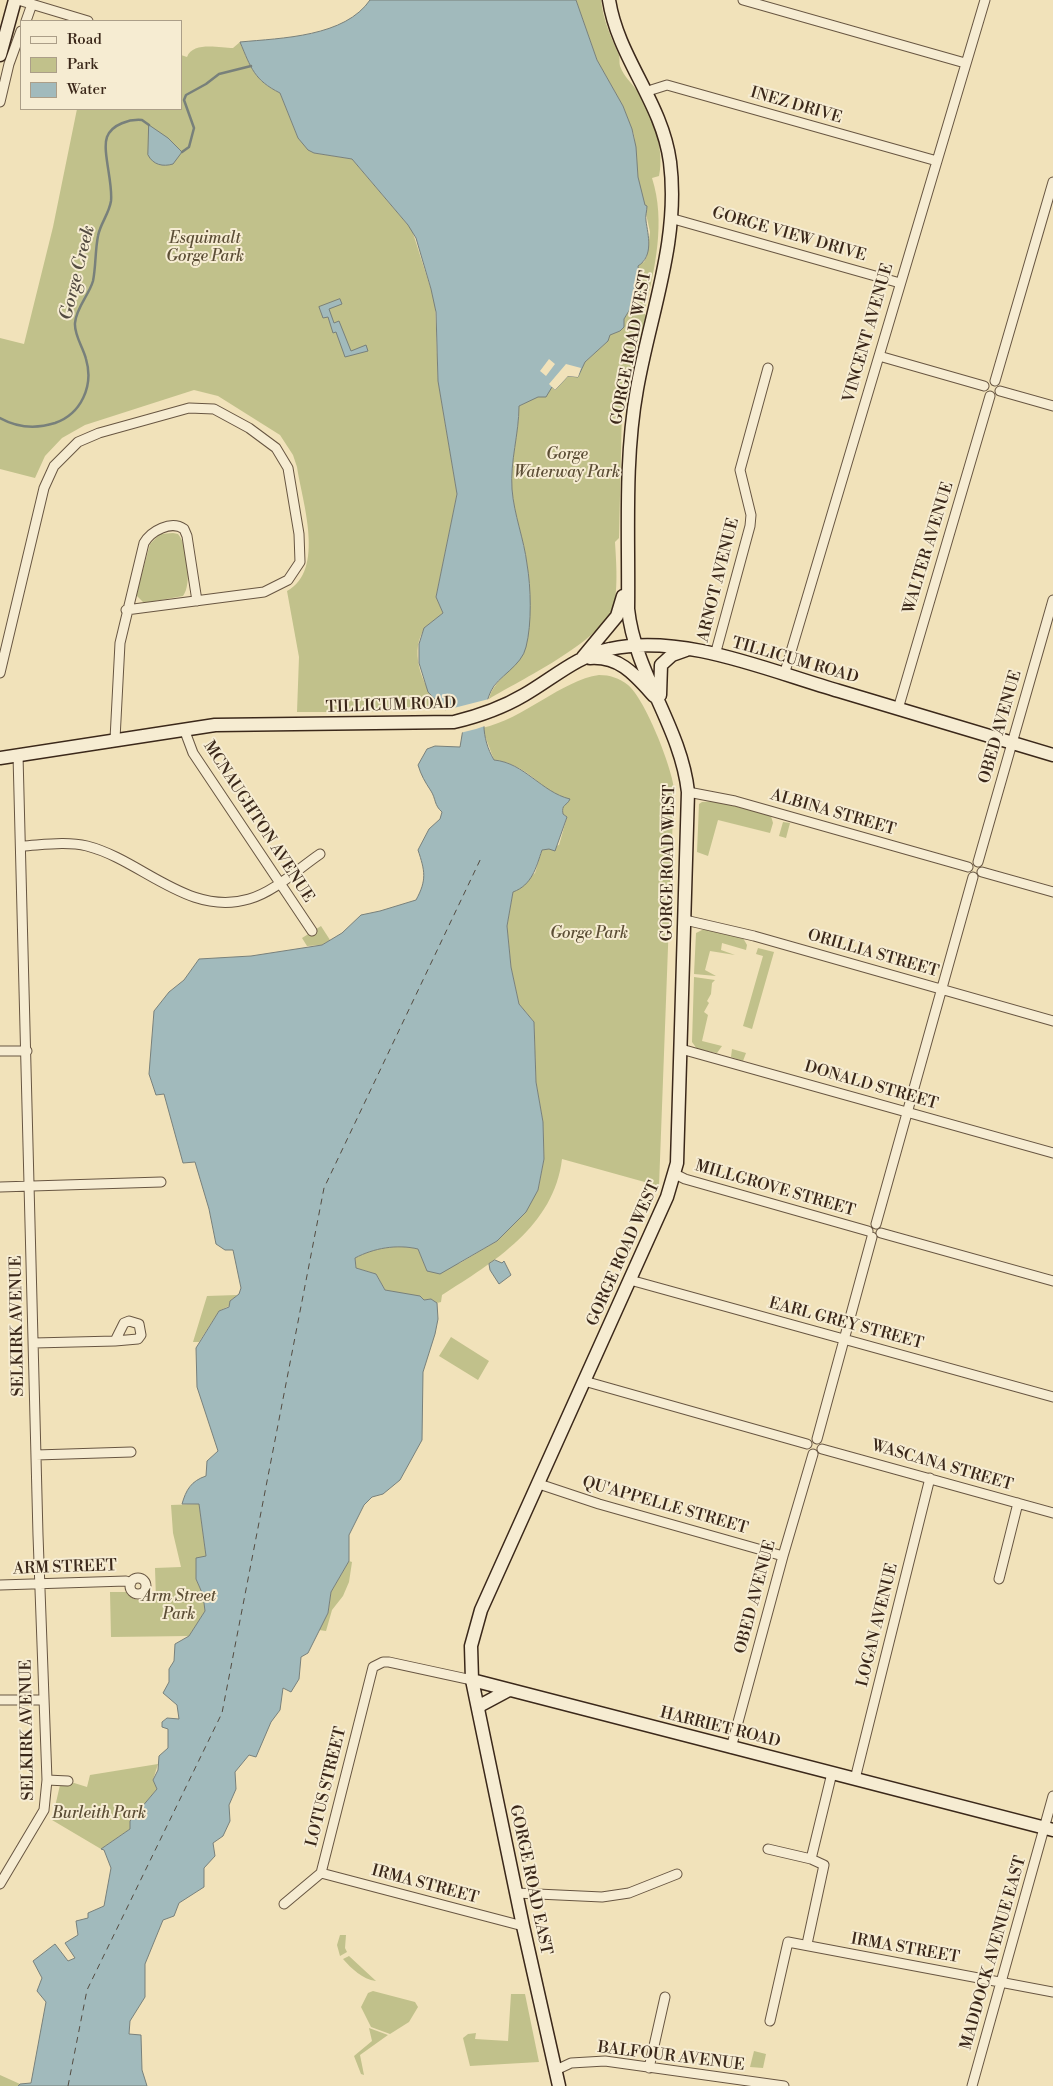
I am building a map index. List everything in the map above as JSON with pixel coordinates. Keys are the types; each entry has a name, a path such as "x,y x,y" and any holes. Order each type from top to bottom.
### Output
{"main road":[{"path":"0,55 16,0"},
{"name":"GORGE ROAD WEST","path":"472,1680 471,1646 481,1610 667,1197 675,1174 678,1145 688,792 682,755 636,645 629,618 629,460 639,380 664,272 670,218 670,162 662,126 648,91 623,44 609,0"},
{"path":"581,659 617,616 629,571"},
{"name":"TILLICUM ROAD","path":"0,758 184,728 243,724 442,723 464,720 494,710 524,695 581,659 610,649 636,645 659,645 715,655 1053,755"},
{"path":"660,703 661,665 672,655 686,650"},
{"path":"581,659 599,658 620,664 631,671 660,703"},
{"name":"HARRIET ROAD","path":"472,1680 1049,1829"},
{"name":"GORGE ROAD EAST","path":"472,1680 523,1926 559,2086"},
{"path":"478,1709 509,1690"}],"street":[{"path":"16,0 85,20"},
{"path":"743,0 965,63"},
{"name":"VINCENT AVENUE","path":"784,675 984,0"},
{"path":"26,20 32,4"},
{"path":"0,102 9,64 20,34"},
{"name":"INEZ DRIVE","path":"648,91 667,85 937,161"},
{"path":"995,381 1053,182"},
{"name":"GORGE VIEW DRIVE","path":"670,218 900,283"},
{"path":"878,356 984,386"},
{"name":"ARNOT AVENUE","path":"715,655 750,526 751,515 740,470 768,368"},
{"path":"988,381 995,381 1000,384 1000,391 996,396 990,396 985,392 984,386 988,381"},
{"path":"1000,391 1053,406"},
{"name":"WALTER AVENUE","path":"898,709 990,396"},
{"path":"0,673 44,488 54,466 78,442 99,433 189,408 214,410 249,428 276,448 288,468 300,534 300,562 288,580 264,592 126,610"},
{"path":"115,739 120,643 126,610 144,543 154,532 173,525 184,529 187,536 197,601"},
{"name":"OBED AVENUE","path":"978,862 1053,600"},
{"name":"MCNAUGHTON AVENUE","path":"184,728 193,754 312,931"},
{"name":"SELKIRK AVENUE","path":"0,1884 44,1810 47,1780 36,1455 22,846 18,755"},
{"name":"ALBINA STREET","path":"688,792 735,801 968,867"},
{"path":"22,846 86,846 106,853 182,892 213,902 235,902 251,899 320,854"},
{"path":"972,862 978,862 983,867 982,872 979,876 973,877 969,873 968,867 972,862"},
{"path":"982,872 1053,892"},
{"path":"816,1439 874,1234 881,1229 876,1224 973,877"},
{"name":"ORILLIA STREET","path":"685,920 695,920 1053,1021"},
{"name":"DONALD STREET","path":"681,1049 1053,1153"},
{"path":"0,1051 27,1051"},
{"name":"MILLGROVE STREET","path":"675,1174 685,1179 874,1234 1053,1281"},
{"path":"0,1187 161,1182"},
{"name":"EARL GREY STREET","path":"630,1280 1053,1397"},
{"path":"34,1343 115,1341"},
{"path":"584,1382 807,1444"},
{"path":"816,1439 822,1444 822,1449 820,1453 812,1454 807,1444 810,1440 816,1439"},
{"name":"WASCANA STREET","path":"822,1449 1053,1512"},
{"path":"36,1455 131,1452"},
{"name":"OBED AVENUE","path":"732,1748 812,1454"},
{"name":"LOGAN AVENUE","path":"855,1779 930,1478"},
{"name":"QU'APPELLE STREET","path":"539,1484 599,1504 783,1556"},
{"path":"999,1579 1018,1503"},
{"name":"ARM STREET","path":"0,1585 126,1581 131,1583"},
{"name":"HARRIET ROAD","path":"378,1664 389,1662 472,1680"},
{"name":"LOTUS STREET","path":"284,1904 320,1873 371,1672 378,1664"},
{"path":"0,1700 44,1700"},
{"path":"811,1859 832,1773"},
{"path":"47,1780 68,1781"},
{"name":"MADDOCK AVENUE EAST","path":"972,2086 1000,1981 1049,1829 1053,1796"},
{"path":"768,1850 811,1859 824,1865 807,1944 788,1942 770,2021"},
{"name":"IRMA STREET","path":"320,1873 523,1926"},
{"path":"516,1893 602,1897 630,1893 677,1874"},
{"name":"IRMA STREET","path":"807,1944 840,1952 1053,1992"},
{"path":"649,2068 665,1997"},
{"name":"BALFOUR AVENUE","path":"556,2070 571,2064 605,2061 784,2086"}],"green space":[{"name":"Gorge Waterway Park","path":"576,0 601,0 605,21 619,55 620,66 638,92 653,121 660,155 659,176 652,178 656,194 659,228 655,263 644,313 646,316 622,408 619,538 615,542 616,595 612,610 591,635 557,660 489,699 496,684 515,664 525,649 528,631 530,602 528,573 512,489 512,468 519,406 552,387 555,390 568,376 578,377 585,362 608,341 609,335 620,331 624,325 624,319 641,291 638,265 644,262 647,256 650,232 638,177 634,135 623,106 597,60"},
{"name":"Esquimalt Gorge Park","path":"240,42 254,72 264,83 280,93 298,138 314,153 352,159 412,230 435,302 438,381 457,494 436,597 443,613 423,631 419,641 418,661 430,692 443,708 441,710 436,708 363,712 297,712 299,657 287,591 299,581 306,568 309,552 306,516 297,467 293,455 280,435 218,396 194,390 85,425 62,438 45,456 35,478 0,469 0,338 24,344 53,227 77,110 182,110 182,55 187,57 195,49 207,46 233,48"},
{"path":"160,534 178,534 184,547 188,565 186,591 183,596 144,603 136,595 150,544"},
{"name":"Gorge Park","path":"599,675 618,679 628,685 635,693 656,733 668,764 674,788 659,1186 562,1159 557,1183 547,1204 534,1223 501,1255 442,1295 441,1302 437,1303 431,1299 424,1300 385,1290 376,1274 356,1268 355,1258 378,1249 402,1247 418,1249 427,1271 460,1263 497,1241 538,1190 544,1159 543,1122 536,1082 534,1022 519,1004 511,967 507,926 513,892 535,873 542,850 559,845 567,817 563,814 563,804 569,801 520,769 508,763 494,760 482,728 513,717 571,684"},
{"path":"716,801 771,816 773,823 770,833 718,820 708,856 697,852 699,804"},
{"path":"783,822 790,823 786,838 779,836"},
{"path":"321,926 330,940 322,945 307,946 302,938"},
{"path":"706,928 743,938 747,945 746,950 722,943 721,950 735,955 710,951 705,970 716,976 694,974 696,933"},
{"path":"758,948 774,952 752,1029 743,1026 763,956 756,954"},
{"path":"694,977 715,980 712,983 711,994 707,1001 709,1003 704,1012 708,1015 702,1041 722,1046 717,1053 697,1049 692,1042"},
{"path":"732,1049 746,1053 743,1061 731,1057"},
{"path":"237,1295 230,1301 229,1306 219,1311 199,1342 193,1342 207,1296"},
{"path":"451,1337 489,1361 478,1380 439,1356"},
{"name":"Arm Street Park","path":"199,1504 206,1556 196,1579 203,1595 205,1611 189,1636 111,1637 110,1592 126,1592 132,1598 139,1600 156,1600 155,1568 181,1567 173,1533 171,1505"},
{"path":"349,1561 352,1562 349,1582 343,1596 332,1610 326,1631 319,1630 328,1613 331,1592"},
{"name":"Burleith Park","path":"158,1764 153,1780 157,1789 130,1821 130,1829 101,1849 52,1820 60,1785 71,1782 87,1787 90,1775"},
{"path":"340,1935 346,1935 345,1948 347,1952 340,1956 337,1945"},
{"path":"349,1956 376,1981 362,1976 354,1970 343,1959"},
{"path":"373,1991 415,2002 418,2007 409,2022 390,2034 371,2027 361,2007 368,1993"},
{"path":"511,1994 525,1994 539,2062 470,2066 463,2038 468,2034 476,2033 475,2039 508,2041"},
{"path":"369,2028 388,2035 360,2055 364,2075 361,2074 354,2056 372,2041"},
{"path":"754,2051 766,2054 763,2068 750,2067"},
{"path":"0,2075 20,2084 18,2086 0,2086"}],"water":[{"path":"370,0 576,0 597,60 623,106 632,129 636,147 638,177 645,205 647,206 646,219 649,245 646,257 638,266 641,291 624,319 624,327 610,335 608,341 585,362 578,377 568,376 555,390 552,387 546,397 538,397 519,406 512,468 512,489 528,573 530,606 528,638 524,654 520,660 498,681 491,691 484,717 487,743 494,760 515,766 550,790 570,799 563,808 563,814 567,817 555,851 549,849 542,850 529,880 525,885 513,892 507,926 511,967 519,1004 534,1022 536,1082 543,1122 544,1159 538,1190 526,1212 497,1241 440,1274 427,1271 418,1249 386,1248 355,1258 356,1268 376,1274 385,1290 420,1296 424,1300 431,1299 437,1303 438,1319 435,1334 423,1372 422,1440 400,1480 383,1494 372,1497 364,1505 349,1535 349,1561 331,1592 328,1613 308,1653 301,1657 299,1679 291,1692 283,1688 280,1710 271,1722 256,1757 249,1755 235,1772 236,1789 229,1805 230,1821 223,1836 213,1843 215,1856 204,1868 204,1887 179,1903 174,1916 163,1920 145,1964 145,1997 130,2021 129,2034 141,2035 142,2070 147,2086 18,2086 31,2083 46,2002 37,1991 42,1978 33,1961 55,1944 68,1961 75,1958 65,1943 78,1935 76,1921 88,1918 88,1913 104,1906 111,1868 104,1850 101,1849 130,1829 130,1821 157,1789 153,1780 158,1770 159,1756 168,1748 168,1729 162,1727 162,1722 167,1718 179,1719 177,1705 163,1693 169,1682 169,1669 174,1661 175,1644 189,1636 205,1611 203,1595 196,1579 196,1558 206,1556 199,1504 182,1504 185,1494 190,1487 196,1481 206,1476 207,1461 218,1451 197,1387 196,1348 219,1311 229,1307 230,1301 239,1294 241,1288 233,1250 225,1250 216,1244 209,1209 195,1162 183,1163 164,1094 156,1095 149,1074 154,1011 169,992 184,980 199,959 251,956 322,945 342,933 361,915 416,900 422,887 424,875 418,850 429,829 440,819 442,812 436,804 418,765 427,749 435,746 460,747 463,729 428,692 419,663 419,644 424,628 443,613 436,597 457,494 438,381 436,312 416,238 408,225 352,159 314,153 308,150 298,138 280,93 264,83 254,72 240,42 293,37 329,28 345,22 359,12"},
{"path":"149,125 168,138 182,152 173,164 159,164 148,155"},
{"path":"340,299 342,304 329,309 334,323 339,321 351,351 366,345 368,351 345,357 336,332 333,333 328,317 323,318 319,307"},
{"path":"495,1260 502,1263 504,1261 511,1275 499,1284 490,1270 489,1264"}],"pier":[{"path":"549,359 555,364 546,376 540,371"},
{"path":"566,364 581,368 578,377 568,376 555,390 549,384"},
{"path":"489,699 491,702 485,726 476,729 460,733 460,730 442,711"}],"waterway":[{"name":"Gorge Creek","path":"182,152 189,147 194,128 184,100 186,95 219,74 251,66"},
{"name":"Gorge Creek","path":"0,418 20,426 48,425 64,419 72,413 83,398 87,389 88,369 75,323 78,312 93,281 98,236 111,201 111,185 106,150 107,137 109,132 117,126 132,120 142,120 149,125"}],"ferry route":[{"path":"68,2086 87,1990 222,1713 324,1188 482,856"}]}
